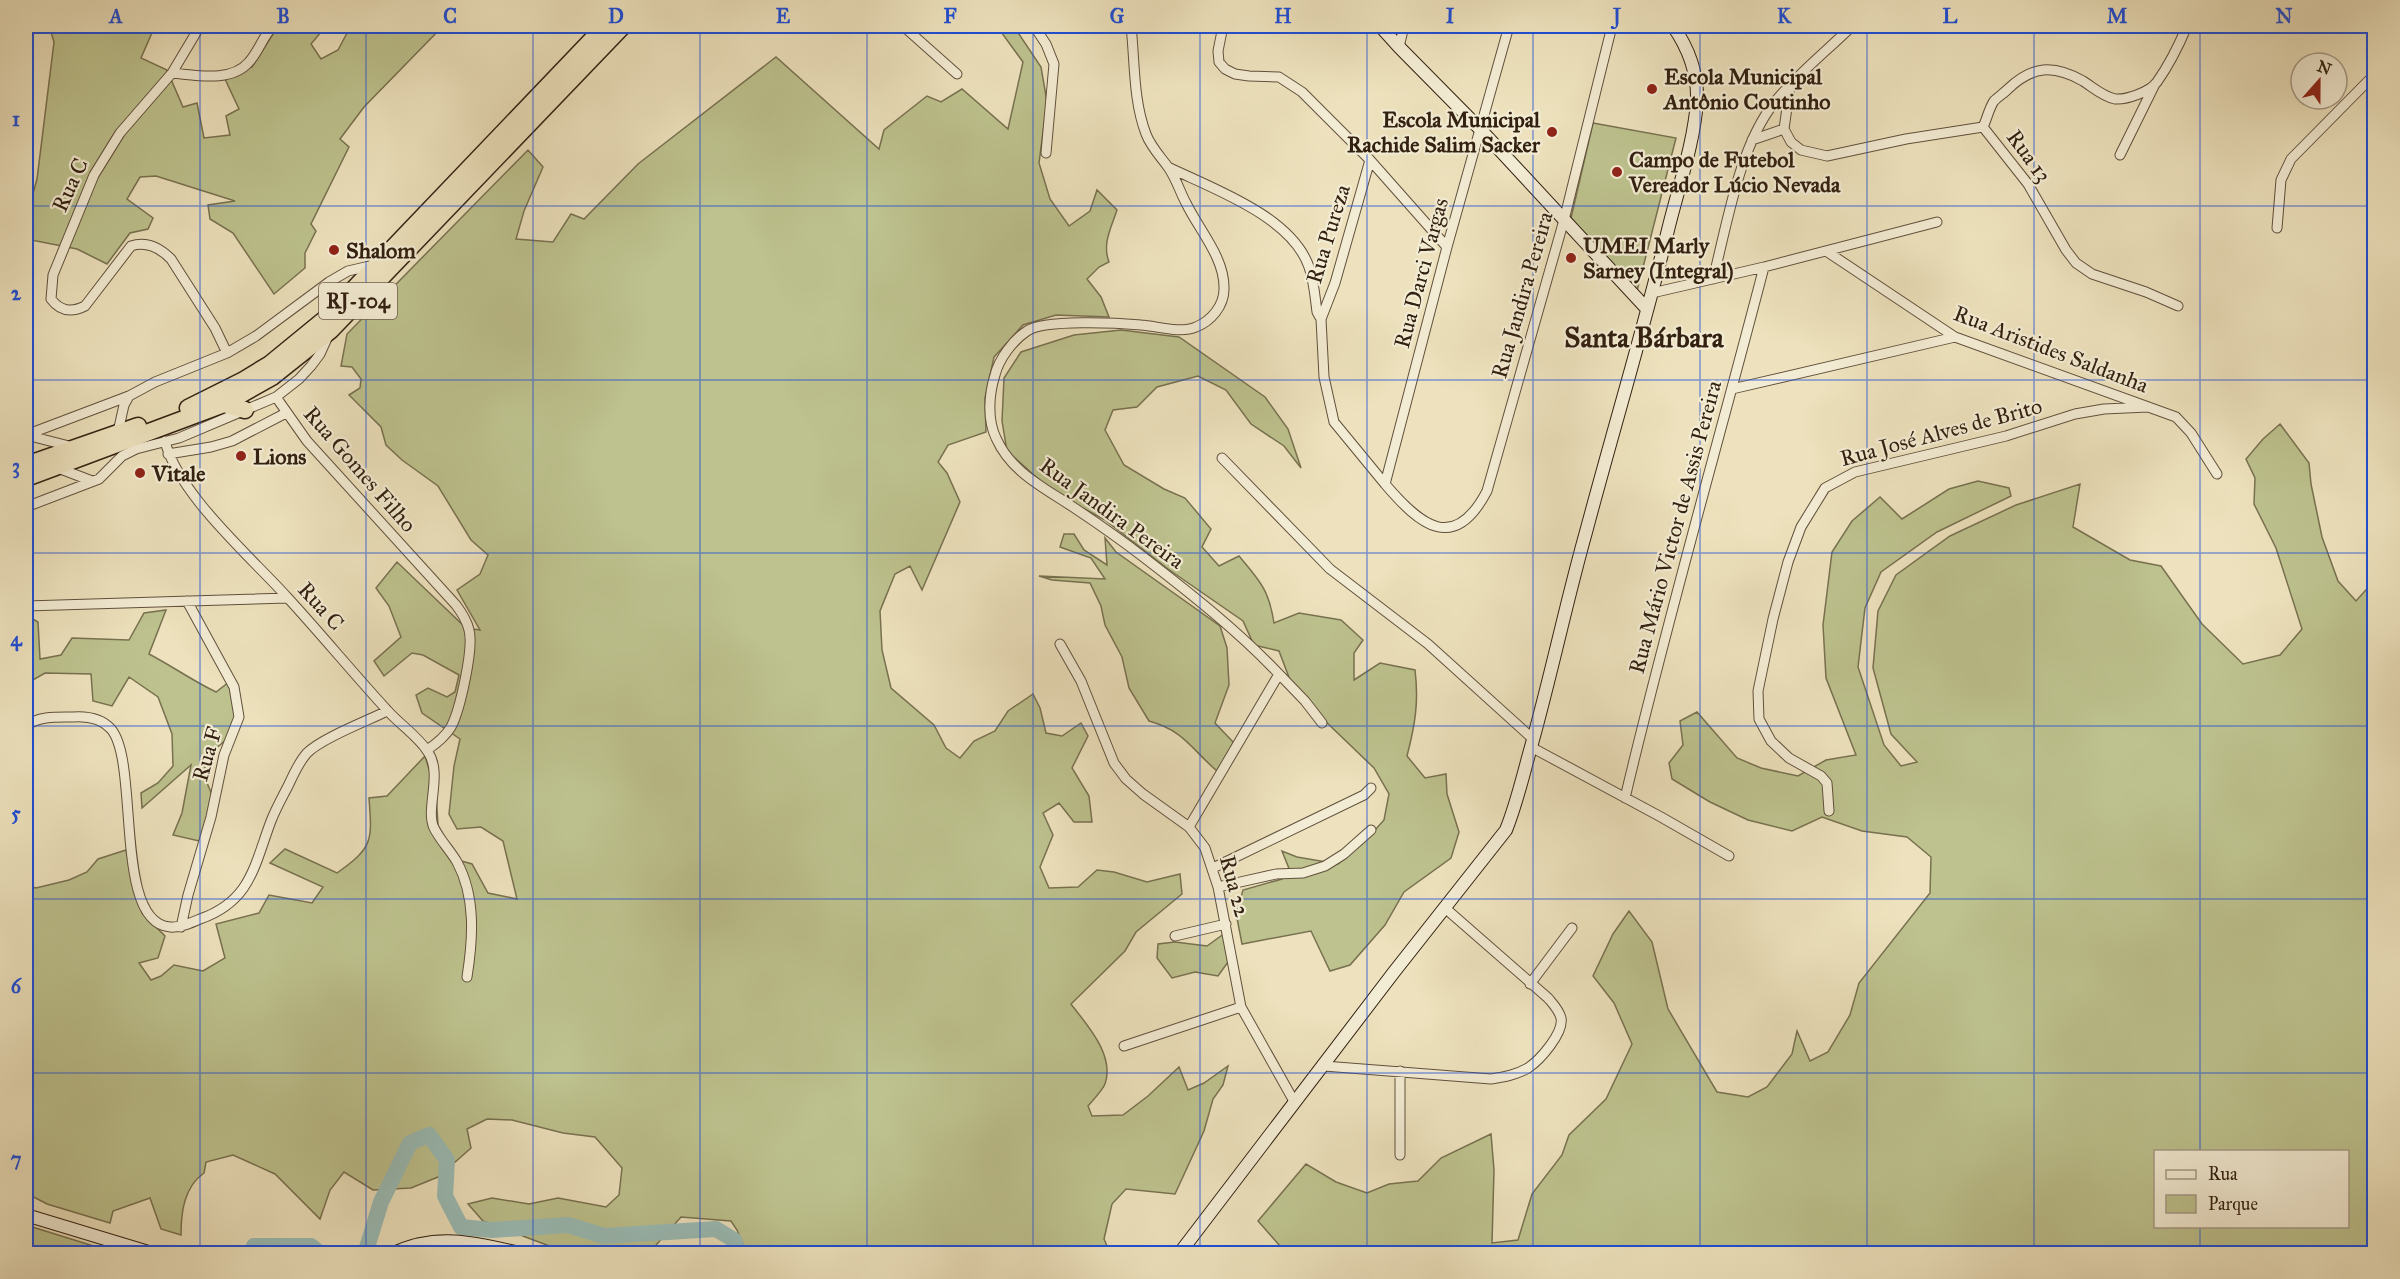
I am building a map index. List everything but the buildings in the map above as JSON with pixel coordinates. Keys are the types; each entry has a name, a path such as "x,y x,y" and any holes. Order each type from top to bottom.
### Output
{"highway":[{"name":"RJ-104","path":"26,465 75,447 129,440 270,364 325,319 605,26"},
{"name":"RJ-104","path":"26,478 224,404 272,377 331,330 623,26"},
{"path":"224,404 245,410"}],"street":[{"name":"Rua C","path":"200,26 172,73 120,133 94,175 53,275 51,299 56,306 68,310 85,306 131,246 140,243 150,246 164,251 171,259 215,328 228,353"},
{"path":"172,73 209,78 240,70 250,61 273,26"},
{"path":"903,26 957,74"},
{"path":"1034,26 1046,44 1054,63 1046,153"},
{"name":"Rua Jandira Pereira","path":"1131,26 1139,114 1147,137 1158,155 1170,168 1186,206 1216,256 1224,289 1219,309 1210,319 1194,328 1104,323 1054,324 1028,329 1013,344 998,366 990,392 991,429 997,442 1014,465 1031,482 1081,512 1142,556 1216,615 1279,674 1322,723"},
{"path":"1223,26 1218,51 1220,62 1225,69 1235,74 1249,76 1279,76 1291,83 1370,160 1448,247"},
{"path":"1380,26 1481,130 1647,309"},
{"path":"1399,47 1404,26"},
{"name":"Rua Darci Vargas","path":"1385,484 1509,26"},
{"name":"Rua Jandira Pereira","path":"1385,484 1419,520 1438,526 1454,527 1468,519 1487,491 1564,220 1612,26"},
{"path":"1179,1254 1506,830 1514,810 1532,743 1582,544 1652,293 1691,140 1697,85 1693,63 1686,44 1673,26"},
{"path":"1713,279 1744,158 1752,140 1774,103 1852,26"},
{"path":"2120,155 2156,84 2180,44 2187,26"},
{"path":"1983,127 1994,102 2014,83 2033,71 2049,69 2067,74 2101,94 2117,99 2138,94 2156,84"},
{"path":"2277,228 2281,180 2291,159 2374,75"},
{"path":"1752,140 1784,129 1790,86"},
{"name":"Rua 13","path":"1784,129 1791,142 1802,150 1827,156 1906,139 1983,127 2028,184 2076,263 2092,274 2146,292 2178,306"},
{"name":"Rua Pureza","path":"1321,319 1335,283 1370,160"},
{"path":"1170,168 1261,214 1295,241 1309,266 1317,312 1321,319 1324,377 1334,422 1385,484"},
{"path":"1652,293 1764,267 1936,222"},
{"name":"Rua Aristides Saldanha","path":"1826,251 1955,337 2176,417 2191,433 2217,474"},
{"path":"26,435 129,396 155,382 228,353 256,336 329,282 348,271 377,264"},
{"name":"Rua Mário Victor de Assis Pereira","path":"1625,798 1647,704 1764,267"},
{"path":"129,440 165,441 179,438 276,397 299,380 311,366 320,354 331,330"},
{"path":"1732,389 1955,337"},
{"path":"26,507 104,476 122,456 129,440 124,405 129,396"},
{"name":"Rua Gomes Filho","path":"276,397 307,441 456,605 465,618 470,631 470,647 456,714 444,736 427,750"},
{"name":"Rua José Alves de Brito","path":"1829,811 1827,783 1821,776 1789,758 1771,741 1760,719 1758,692 1788,562 1801,527 1825,488 1855,471 2006,436 2075,414 2104,409 2148,407"},
{"path":"168,454 231,441 286,414"},
{"path":"26,435 75,447"},
{"name":"Rua C","path":"165,441 168,454 178,474 195,497 387,711 427,750"},
{"path":"1222,458 1330,569 1428,644 1532,743 1729,856"},
{"path":"56,467 92,482"},
{"path":"26,606 288,598"},
{"name":"Rua F","path":"181,927 188,895 212,817 224,755 239,717 234,687 187,601"},
{"name":"Rua 22","path":"1060,644 1081,681 1114,763 1126,779 1143,794 1189,827 1205,848 1218,887 1241,1007 1295,1103"},
{"path":"1189,827 1279,674"},
{"path":"26,726 39,718 83,716 103,721 111,729 120,752 130,844 141,904 149,917 157,924 169,928 181,927 214,914 227,906 241,891 255,869 272,819 296,768 308,752 387,711"},
{"path":"427,750 433,764 432,823 456,861 467,888 473,929 466,977"},
{"path":"1213,868 1364,795 1371,789"},
{"path":"1218,887 1276,874 1302,873 1325,866 1344,854 1371,830"},
{"path":"1324,1066 1491,1079 1510,1075 1529,1067 1553,1043 1561,1028 1562,1020 1548,998 1445,908"},
{"path":"1175,936 1226,924"},
{"path":"1530,984 1572,928"},
{"path":"1124,1046 1241,1007"},
{"path":"1400,1071 1400,1155"},
{"path":"26,1215 155,1254"},
{"path":"392,1254 413,1244 439,1240 488,1245 523,1254"}],"green space":[{"path":"49,26 155,26 141,58 167,70 183,107 197,103 204,138 230,135 226,116 239,109 224,77 252,67 278,26 326,26 311,44 321,59 338,50 347,33 340,26 443,26 364,107 340,139 349,147 311,224 316,231 305,253 305,268 274,294 233,233 210,219 208,205 235,201 156,176 140,177 127,199 153,218 148,229 130,233 107,264 77,249 26,239 26,219 37,179 54,42"},
{"path":"992,26 1006,26 1017,31 1041,67 1047,102 1039,163 1050,199 1069,226 1090,211 1097,190 1117,210 1107,242 1109,262 1099,267 1087,279 1101,297 1109,317 1056,315 1023,325 994,357 985,398 986,432 948,445 938,462 947,473 960,502 922,590 910,566 895,574 880,611 882,650 891,688 934,725 946,748 960,758 974,741 995,731 1008,711 1033,694 1040,708 1046,733 1062,736 1081,723 1088,736 1072,768 1089,796 1092,822 1074,822 1059,803 1043,813 1053,835 1040,867 1049,888 1078,887 1097,870 1114,872 1147,882 1180,874 1182,894 1136,932 1125,951 1071,1004 1098,1041 1106,1062 1105,1084 1088,1106 1092,1116 1123,1115 1148,1096 1179,1067 1188,1090 1204,1083 1228,1066 1223,1085 1213,1099 1204,1131 1175,1194 1126,1189 1112,1204 1104,1239 1110,1253 747,1253 731,1221 681,1217 649,1253 568,1253 483,1221 468,1204 492,1198 529,1204 558,1198 606,1207 619,1195 622,1168 595,1137 563,1133 512,1120 487,1119 467,1129 471,1148 438,1177 411,1188 373,1190 344,1172 330,1190 320,1219 275,1174 233,1155 206,1162 204,1173 192,1185 185,1201 181,1235 161,1229 150,1198 113,1211 110,1223 47,1204 26,1193 26,885 36,888 69,880 87,872 98,859 126,850 142,913 165,936 158,958 139,963 151,980 161,976 174,965 203,971 225,958 216,924 259,913 269,895 312,903 323,887 270,863 285,849 337,873 358,856 368,842 369,798 387,796 425,756 436,792 438,825 458,860 472,864 488,893 517,899 503,841 481,827 457,829 449,814 454,766 460,739 422,713 416,695 428,688 447,697 455,692 459,675 423,655 412,653 384,676 374,661 401,637 389,606 376,588 397,562 466,628 480,630 457,590 480,574 488,555 471,540 438,486 402,460 386,445 381,427 349,395 360,388 361,379 352,367 341,366 347,334 528,150 543,167 524,211 516,239 553,242 571,214 584,219 638,164 776,57 879,149 884,130 927,96 941,102 962,89 1008,129 1023,62 999,29"},
{"path":"1593,123 1676,138 1637,291 1571,218"},
{"path":"1121,330 1179,337 1265,397 1288,429 1301,468 1284,446 1251,424 1226,390 1198,376 1157,387 1137,407 1113,410 1105,430 1124,465 1164,489 1185,498 1211,529 1202,547 1219,566 1239,556 1253,572 1266,594 1274,623 1299,613 1341,620 1363,640 1354,653 1354,680 1380,663 1415,670 1416,713 1407,756 1425,778 1446,774 1447,794 1459,832 1451,858 1404,892 1385,925 1350,965 1330,971 1311,931 1242,944 1236,913 1243,890 1282,879 1290,871 1282,851 1297,857 1338,864 1366,840 1384,820 1389,794 1374,768 1321,717 1290,680 1279,651 1254,645 1243,621 1168,569 1105,520 1053,492 1007,451 1002,421 1004,378 1021,352 1074,335"},
{"path":"2280,424 2309,463 2322,537 2338,581 2356,601 2374,581 2374,1253 1287,1254 1258,1221 1306,1164 1336,1182 1367,1193 1389,1184 1418,1181 1441,1158 1491,1134 1494,1170 1492,1243 1518,1240 1532,1194 1562,1155 1569,1135 1606,1099 1632,1044 1614,1003 1593,976 1613,934 1629,911 1652,942 1668,1009 1717,1092 1748,1097 1767,1087 1792,1054 1797,1031 1810,1061 1828,1052 1850,1015 1859,983 1930,893 1931,857 1907,837 1862,831 1822,817 1792,831 1748,820 1710,802 1672,779 1669,763 1683,745 1680,721 1697,712 1737,758 1761,768 1798,776 1826,760 1856,755 1826,678 1823,625 1832,552 1852,521 1880,497 1902,519 1949,489 1978,481 2009,488 2011,496 1937,532 1881,572 1865,608 1858,667 1884,745 1901,766 1917,762 1891,734 1873,668 1878,611 1896,575 1950,536 2016,505 2080,484 2073,527 2130,560 2161,566 2202,624 2243,664 2280,655 2302,629 2276,548 2254,504 2255,478 2246,459"},
{"path":"1064,534 1074,534 1084,550 1107,565 1105,538 1116,552 1220,626 1227,648 1229,685 1215,723 1235,744 1217,771 1179,735 1149,721 1129,688 1122,657 1105,625 1101,606 1090,583 1052,580 1039,576 1105,579 1091,558 1060,547"},
{"path":"166,610 149,654 216,692 229,682 237,721 228,738 205,758 205,778 213,797 207,827 199,841 173,835 182,813 191,765 142,808 141,793 158,783 173,766 172,734 158,697 129,677 112,706 93,701 91,674 45,673 26,684 26,615 38,622 40,659 61,655 72,638 129,640 144,613"},
{"path":"1225,933 1228,962 1218,976 1195,972 1172,978 1157,958 1158,944 1175,942 1207,946"},
{"path":"26,1225 116,1253 26,1253"}],"waterway":[{"path":"365,1254 381,1202 410,1143 429,1135 447,1160 445,1196 461,1227 492,1230 568,1225 604,1236 716,1229 734,1240 739,1254"},
{"path":"252,1250 254,1246 311,1246 321,1254"}],"place":[{"name":"Escola Municipal Antônio Coutinho","path":"1652,89"},
{"name":"Escola Municipal Rachide Salim Sacker","path":"1552,132"},
{"name":"Campo de Futebol Vereador Lúcio Nevada","path":"1617,172"},
{"name":"Shalom","path":"334,250"},
{"name":"UMEI Marly Sarney (Integral)","path":"1571,258"},
{"name":"Lions","path":"241,456"},
{"name":"Vitale","path":"140,473"}],"district":[{"name":"Santa Bárbara","path":"1644,337"}]}
